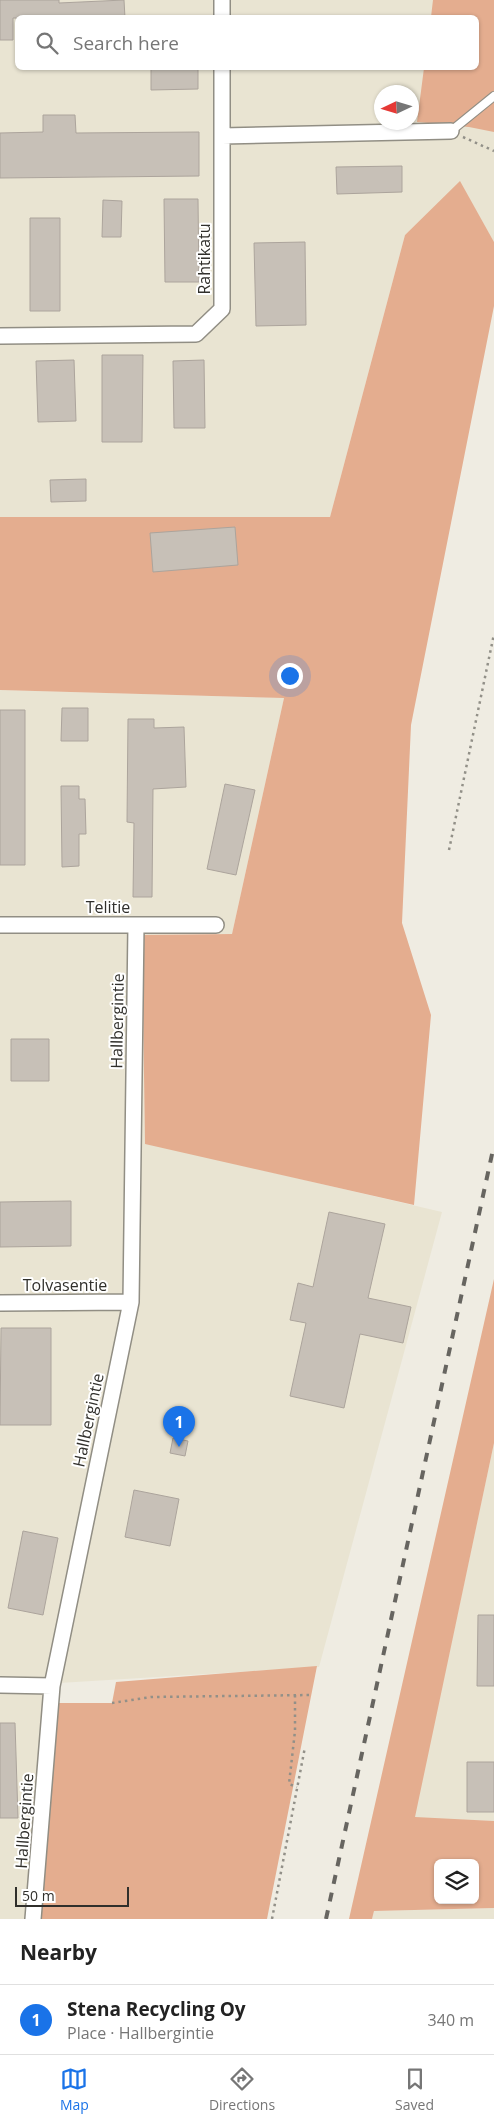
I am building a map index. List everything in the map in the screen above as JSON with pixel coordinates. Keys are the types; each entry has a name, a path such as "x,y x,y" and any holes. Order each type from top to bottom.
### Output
{"street":[{"path":"222,0 222,15"},
{"name":"Rahtikatu","path":"0,336 196,334 222,309 222,70"},
{"path":"222,136 451,131"},
{"name":"Telitie","path":"0,925 216,925"},
{"name":"Hallbergintie","path":"33,1919 52,1686 130,1302 136,925"},
{"name":"Tolvasentie","path":"0,1303 130,1302"},
{"path":"0,1686 52,1686"}],"lane":[{"path":"451,131 494,96"}],"path":[{"path":"451,131 494,151"},
{"path":"449,850 494,634"},
{"path":"295,1695 295,1731 289,1784 297,1788"},
{"path":"112,1703 151,1697 312,1695"},
{"path":"272,1919 305,1747"}],"shaded area":[{"path":"0,0 494,0 494,242 460,182 405,235 330,517 0,517"},
{"path":"433,0 494,0 494,132 469,127 419,122 424,70 479,70 479,15 431,15"},
{"path":"460,181 494,242 494,306 411,725 402,923 431,1015 414,1205 145,1144 142,935 232,934 284,698 0,690 0,517 330,517 405,235"},
{"path":"0,690 284,698 232,934 142,935 145,1143 442,1212 319,1667 59,1683 38,1919 0,1919"},
{"path":"494,1279 494,1443 415,1817 494,1821 494,1908 374,1911 372,1919 349,1919"},
{"path":"494,1443 494,1821 414,1818"},
{"path":"317,1666 267,1919 38,1919 57,1703 112,1703 116,1682"},
{"path":"494,1908 494,1919 372,1919 374,1911"}],"building":[{"path":"0,0 59,0 59,3 124,0 125,15 15,15 15,18 13,18 13,40 0,40"},
{"path":"151,70 198,70 198,89 151,90"},
{"path":"43,115 75,115 76,133 199,132 199,176 0,178 0,133 43,132"},
{"path":"402,166 402,192 337,194 336,167"},
{"path":"164,199 198,199 199,282 165,282"},
{"path":"103,200 122,201 121,237 102,237"},
{"path":"30,218 60,218 60,311 30,311"},
{"path":"305,242 306,325 256,326 254,243"},
{"path":"102,355 143,355 142,442 102,442"},
{"path":"74,360 76,421 38,422 36,361"},
{"path":"204,360 205,428 174,428 173,361"},
{"path":"86,479 86,501 51,502 50,480"},
{"path":"235,527 238,565 153,572 150,533"},
{"path":"62,708 88,708 88,741 61,741"},
{"path":"0,710 25,710 25,865 0,865"},
{"path":"128,719 154,719 154,728 184,727 186,787 153,789 152,897 133,897 134,823 127,822"},
{"path":"225,784 255,790 236,875 207,869"},
{"path":"61,786 79,786 79,799 85,799 86,834 79,834 79,866 62,867"},
{"path":"11,1039 49,1039 49,1081 11,1081"},
{"path":"71,1201 71,1246 0,1247 0,1202"},
{"path":"329,1212 385,1224 368,1298 411,1307 403,1343 360,1334 344,1408 290,1396 306,1323 290,1320 298,1283 313,1287"},
{"path":"1,1328 51,1328 51,1425 0,1425"},
{"path":"173,1438 188,1441 185,1456 170,1453"},
{"path":"134,1490 179,1499 170,1546 125,1537"},
{"path":"23,1531 58,1538 43,1615 8,1608"},
{"path":"478,1615 494,1615 494,1686 477,1686"},
{"path":"0,1723 15,1723 18,1818 0,1818"},
{"path":"467,1762 494,1762 494,1812 467,1812"}],"railway":[{"path":"326,1919 494,1145"}],"place":[{"name":"Stena Recycling Oy","path":"179,1447"}]}
